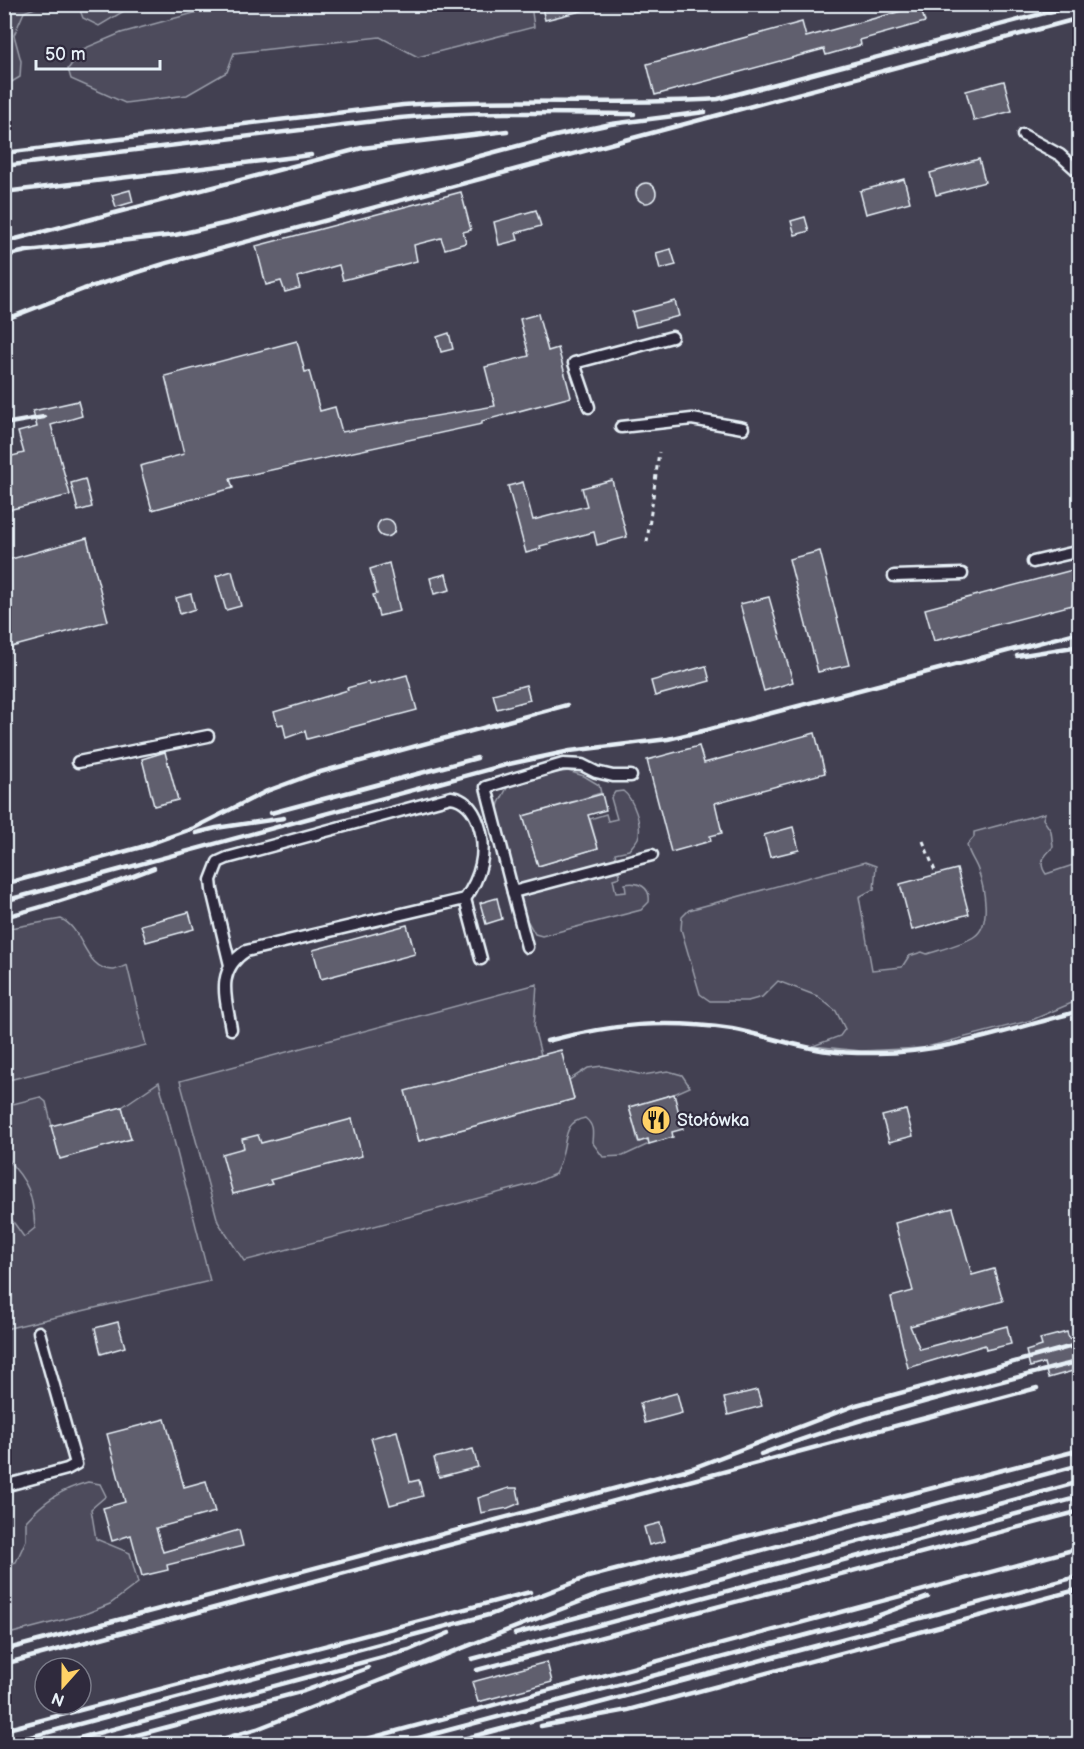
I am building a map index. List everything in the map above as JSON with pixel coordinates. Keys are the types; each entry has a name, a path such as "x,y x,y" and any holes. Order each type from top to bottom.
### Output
{"lane":[{"path":"1023,135 1060,155 1080,173"},
{"path":"589,407 574,363 672,337"},
{"path":"621,427 692,419 743,428"},
{"path":"1033,562 1080,551"},
{"path":"894,576 962,574"},
{"path":"78,762 208,736"},
{"path":"527,946 486,787 563,764 582,765 596,772 613,776 631,776"},
{"path":"230,964 212,880 213,871 218,862 451,797 458,798 474,813 483,846 478,875 465,899 481,959"},
{"path":"513,892 652,855"},
{"path":"231,1029 224,983 230,964 246,951 465,899"},
{"path":"4,1486 67,1470 76,1464 39,1332"}],"path":[{"path":"647,542 659,452"},
{"path":"923,841 935,871"}],"shaded area":[{"path":"4,5 43,5 24,12 14,35 21,61 20,77 10,83 5,64"},
{"path":"5,5 1079,5 1079,1744 5,1744"},
{"path":"78,5 134,5 99,26 83,18"},
{"path":"223,5 531,5 534,27 418,57 380,37 234,53 227,72 187,95 125,103 71,79 68,69 83,49 121,33"},
{"path":"568,771 584,776 599,785 601,793 524,816 538,866 598,848 590,819 606,814 608,821 617,819 611,798 615,792 623,791 636,813 639,833 637,840 629,850 615,853 620,877 613,879 616,893 626,892 625,884 639,884 648,892 649,902 641,910 542,936 535,934 527,920 496,814 508,786 519,779"},
{"path":"1045,813 1043,819 1051,831 1053,847 1045,856 1042,863 1043,870 1046,874 1079,863 1079,1000 1032,1020 923,1048 861,1051 813,1046 840,1036 845,1029 836,1011 817,996 778,981 762,997 748,1001 710,1001 700,994 681,929 682,917 689,910 865,862 876,866 874,889 859,897 872,970 902,967 909,956 922,952 927,954 959,944 971,939 980,930 985,914 984,895 978,870 967,845 974,837 974,832"},
{"path":"61,919 75,931 96,964 114,970 127,965 146,1045 5,1081 5,929"},
{"path":"537,984 534,1028 541,1055 406,1091 419,1141 574,1099 569,1080 588,1068 602,1066 643,1075 668,1071 682,1075 690,1087 629,1107 638,1141 648,1139 649,1144 623,1156 603,1157 592,1142 593,1132 588,1121 585,1118 578,1120 570,1127 555,1174 535,1183 244,1261 218,1222 180,1081"},
{"path":"159,1082 210,1281 5,1329 4,1209 24,1237 35,1228 33,1206 25,1181 5,1157 5,1106 40,1097 46,1102 60,1158 131,1139 122,1107"},
{"path":"88,1482 100,1484 106,1496 91,1509 96,1539 130,1553 138,1583 110,1604 85,1614 5,1635 5,1566 16,1562 26,1540 26,1521 54,1497"}],"building":[{"path":"541,4 588,4 589,9 545,20"},
{"path":"920,6 925,22 860,40 861,45 826,55 824,49 655,95 647,64 802,22 806,37"},
{"path":"1004,81 1012,111 974,121 966,91"},
{"path":"979,159 985,182 936,195 930,173"},
{"path":"904,179 910,202 866,214 860,191"},
{"path":"646,183 653,186 656,193 653,200 646,203 639,200 636,193 639,186"},
{"path":"130,190 133,202 116,207 112,195"},
{"path":"461,192 471,230 463,232 466,243 445,249 441,238 414,245 417,261 343,280 339,265 297,277 300,288 285,292 281,281 266,285 256,246"},
{"path":"536,210 541,226 516,233 518,240 499,245 494,222"},
{"path":"805,217 809,231 795,235 791,221"},
{"path":"671,249 676,265 660,269 656,253"},
{"path":"675,301 679,316 636,327 632,312"},
{"path":"538,314 548,351 558,348 571,397 482,421 482,424 230,479 233,488 152,510 140,466 184,454 165,376 297,341 305,372 309,371 320,411 335,407 342,432 495,406 485,367 529,356 520,319"},
{"path":"449,333 453,349 441,352 437,337"},
{"path":"78,401 82,416 51,425 70,495 4,511 4,458 24,453 18,432 37,427 33,411"},
{"path":"85,479 92,507 78,511 71,483"},
{"path":"612,480 627,537 597,545 594,532 540,546 541,549 526,553 508,486 523,482 533,520 587,506 582,488"},
{"path":"382,519 390,519 395,524 393,535 382,537 377,532 377,524"},
{"path":"87,538 108,621 4,649 4,561"},
{"path":"820,551 849,665 818,672 789,559"},
{"path":"389,563 400,611 379,616 373,595 377,594 370,569"},
{"path":"1080,568 1080,603 934,641 925,609"},
{"path":"232,571 241,606 226,610 216,576"},
{"path":"446,574 450,590 434,594 430,578"},
{"path":"191,594 195,609 180,614 176,598"},
{"path":"769,597 793,682 764,691 740,604"},
{"path":"706,666 710,681 655,696 651,681"},
{"path":"407,675 417,710 307,739 305,731 286,738 283,724 278,725 274,712 368,682 370,685"},
{"path":"526,685 530,700 497,709 493,694"},
{"path":"815,733 825,773 715,803 722,833 710,836 711,841 671,852 647,760 699,746 704,763"},
{"path":"165,752 178,800 154,806 142,759"},
{"path":"602,794 606,810 588,815 598,848 538,866 523,816"},
{"path":"793,827 799,850 770,857 764,835"},
{"path":"957,869 969,914 912,930 900,884"},
{"path":"497,898 502,919 486,924 480,903"},
{"path":"189,912 194,929 146,942 141,925"},
{"path":"407,925 415,954 321,979 313,950"},
{"path":"561,1050 574,1099 419,1141 405,1091"},
{"path":"674,1094 683,1129 672,1132 673,1137 649,1144 648,1139 639,1142 629,1107"},
{"path":"122,1107 131,1139 60,1159 51,1126"},
{"path":"906,1110 913,1136 889,1142 882,1116"},
{"path":"352,1119 362,1156 270,1180 272,1184 233,1194 222,1154 244,1148 242,1139 258,1135 261,1143"},
{"path":"953,1208 972,1275 994,1269 1003,1301 910,1326 920,1349 1007,1326 1011,1344 986,1350 985,1345 908,1368 891,1297 913,1291 895,1223"},
{"path":"118,1322 125,1347 101,1354 95,1328"},
{"path":"1067,1332 1069,1339 1080,1337 1080,1369 1048,1378 1044,1363 1030,1367 1026,1351 1042,1346 1040,1339"},
{"path":"757,1390 762,1406 728,1415 724,1398"},
{"path":"677,1393 682,1413 645,1423 640,1403"},
{"path":"165,1419 184,1487 206,1481 215,1512 156,1528 163,1552 239,1530 243,1546 167,1565 168,1570 142,1576 131,1535 112,1541 103,1508 125,1502 107,1434"},
{"path":"397,1431 410,1482 419,1480 423,1496 390,1505 371,1438"},
{"path":"473,1449 478,1467 439,1477 434,1458"},
{"path":"509,1488 517,1488 520,1503 508,1508 481,1513 478,1498"},
{"path":"660,1523 665,1541 649,1545 644,1527"},
{"path":"547,1662 552,1682 478,1702 472,1682"}],"railway":[{"path":"4,153 403,105 718,99 1079,4"},
{"path":"4,320 84,289 167,263 1080,18"},
{"path":"4,256 27,251 175,235 236,221 555,136 611,124 705,112"},
{"path":"4,166 400,118 488,113 634,114"},
{"path":"4,242 362,148 507,131"},
{"path":"4,192 311,155"},
{"path":"4,424 44,417"},
{"path":"4,901 509,764 570,751 668,739 707,730 1080,632"},
{"path":"1017,656 1080,646"},
{"path":"141,847 194,828 267,791 313,774 567,705"},
{"path":"271,813 477,758"},
{"path":"196,833 284,818"},
{"path":"4,884 149,845"},
{"path":"4,917 80,895 154,868"},
{"path":"547,1041 616,1027 684,1024 732,1029 829,1051 896,1052 923,1050 976,1039 1080,1011"},
{"path":"685,1471 856,1405 1080,1344"},
{"path":"761,1454 879,1415 1080,1361"},
{"path":"4,1664 1037,1388"},
{"path":"4,1744 492,1614 588,1577 1080,1450"},
{"path":"205,1744 257,1729 602,1593 1080,1465"},
{"path":"4,1650 692,1468"},
{"path":"515,1634 1080,1482"},
{"path":"472,1659 1080,1497"},
{"path":"477,1670 1080,1511"},
{"path":"348,1744 1080,1548"},
{"path":"444,1744 1080,1576"},
{"path":"541,1726 628,1710 1080,1589"},
{"path":"4,1730 530,1592"},
{"path":"396,1744 874,1617 928,1597"},
{"path":"57,1744 409,1650 449,1633"},
{"path":"103,1744 304,1691 368,1668"}],"place":[{"name":"Stołówka","path":"656,1120"}]}
